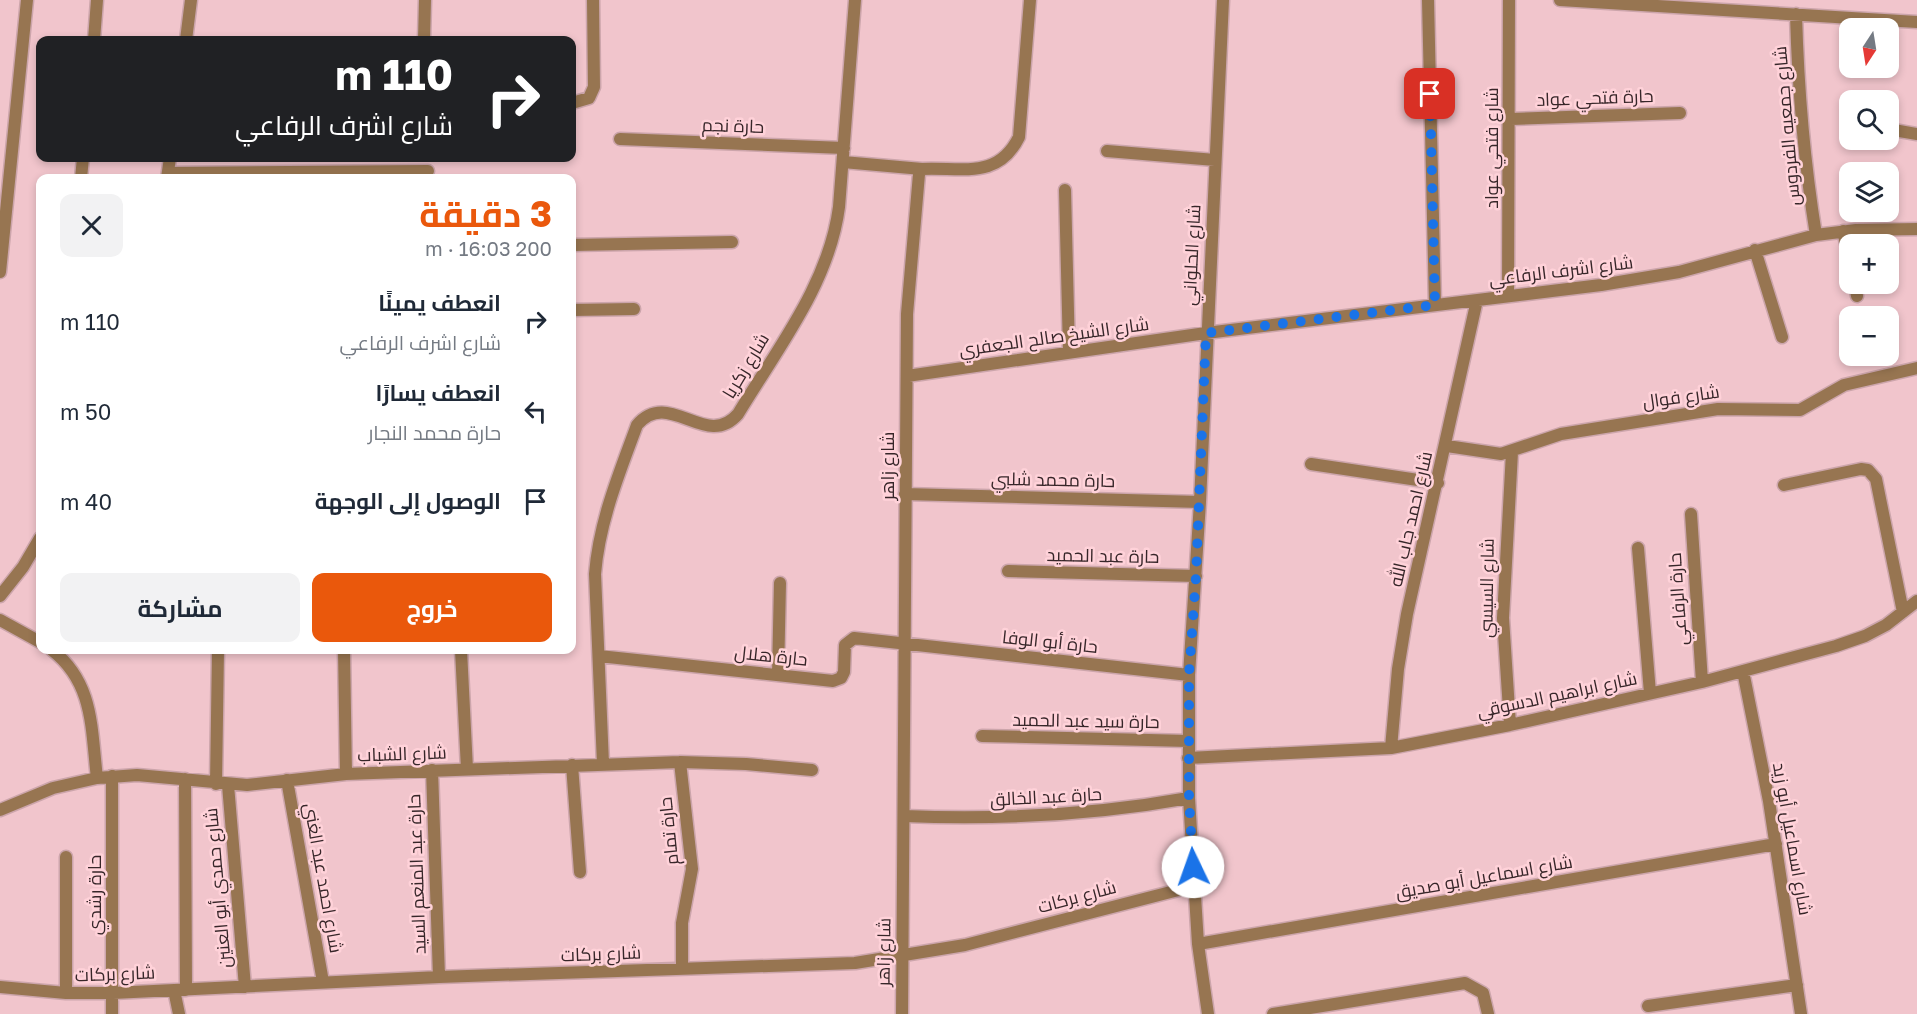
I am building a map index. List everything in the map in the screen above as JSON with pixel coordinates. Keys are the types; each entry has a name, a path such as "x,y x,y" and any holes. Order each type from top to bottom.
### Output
{"street":[{"path":"0,272 27,0"},
{"path":"94,36 97,0"},
{"path":"186,36 191,0"},
{"path":"424,36 425,0"},
{"path":"576,102 589,98 594,87 593,0"},
{"name":"شارع زكريا","path":"603,764 595,574 597,549 610,501 637,425 644,416 653,412 666,412 721,427 729,424 738,414 823,271 836,229 855,0"},
{"path":"843,162 922,169 975,170 993,166 1007,157 1019,136 1030,0"},
{"name":"شارع الحلواني","path":"1208,1014 1198,944 1189,798 1189,675 1200,502 1222,0"},
{"path":"1428,0 1435,305"},
{"name":"شارع فتحي عواد","path":"1508,296 1511,119 1509,0"},
{"path":"1560,0 1917,22"},
{"name":"شارع جمعيه الفردوس","path":"1796,14 1799,109 1816,235"},
{"name":"حارة فتحي عواد","path":"1511,119 1680,113"},
{"path":"1899,131 1917,134"},
{"name":"حارة نجم","path":"620,139 844,148"},
{"path":"1107,152 1215,160"},
{"name":"شارع زاهر","path":"902,1014 907,644 905,495 907,376 911,254 919,174 922,169"},
{"path":"1065,190 1069,352"},
{"name":"شارع اشرف الرفاعي","path":"1206,333 1508,296 1679,272 1755,250 1843,231 1917,229"},
{"path":"576,245 732,242"},
{"path":"1755,250 1782,338"},
{"name":"شارع احمد جاب الله","path":"1391,748 1401,647 1447,446 1476,300"},
{"path":"576,310 634,309"},
{"name":"شارع الشيخ صالح الجعفري","path":"907,376 1206,333"},
{"name":"شارع فوال","path":"1447,446 1488,453 1512,452 1561,435 1718,409 1800,410 1844,385 1917,369"},
{"name":"شارع السيسي","path":"1510,725 1503,618 1512,452"},
{"path":"1311,464 1438,483"},
{"path":"1784,485 1861,469 1873,474 1876,479 1903,612"},
{"name":"حارة محمد شلبي","path":"905,495 1200,502"},
{"name":"حارة الرفاعي","path":"1691,514 1702,682"},
{"path":"0,596 23,567 36,545"},
{"path":"1638,549 1650,693"},
{"name":"حارة عبد الحميد","path":"1008,572 1196,576"},
{"path":"778,675 780,583"},
{"name":"شارع ابراهيم الدسوقي","path":"1188,758 1391,748 1510,725 1702,682 1865,636 1917,601"},
{"path":"0,620 36,640"},
{"name":"حارة هلال","path":"598,656 837,680 844,672 845,645 851,639 907,644"},
{"name":"حارة أبو الوفا","path":"907,644 1189,675"},
{"path":"57,654 65,660 78,678 87,698 97,778"},
{"name":"شارع حمدي أبو العنين","path":"218,654 222,784 244,987"},
{"path":"344,654 346,774"},
{"path":"461,654 467,769"},
{"name":"شارع اسماعيل أبو زيد","path":"1743,671 1776,844 1801,1014"},
{"name":"حارة سيد عبد الحميد","path":"982,736 1189,741"},
{"name":"شارع الشباب","path":"0,810 52,788 112,776 161,776 222,784 346,774 680,762 746,764 812,770"},
{"name":"حارة تمام","path":"680,762 692,869 682,923 682,969"},
{"path":"572,765 580,872"},
{"name":"حارة عبد المنعم السيد","path":"432,770 439,977"},
{"name":"حارة رشدي","path":"112,776 112,1014"},
{"path":"179,1014 185,779"},
{"name":"شارع احمد عبد الغني","path":"287,780 323,982"},
{"name":"حارة عبد الخالق","path":"904,816 973,819 1064,816 1133,808 1189,798"},
{"name":"شارع اسماعيل أبو صديق","path":"1198,944 1776,844"},
{"path":"66,857 66,993"},
{"name":"شارع بركات","path":"0,987 66,993 113,993 439,977 855,963 964,945 1194,886"},
{"path":"1273,1014 1465,983 1483,993 1488,1014"},
{"path":"1648,1006 1797,985"}],"route":[{"path":"1193,867 1188,758 1189,675 1200,502 1206,333 1435,305 1430,94"}]}
